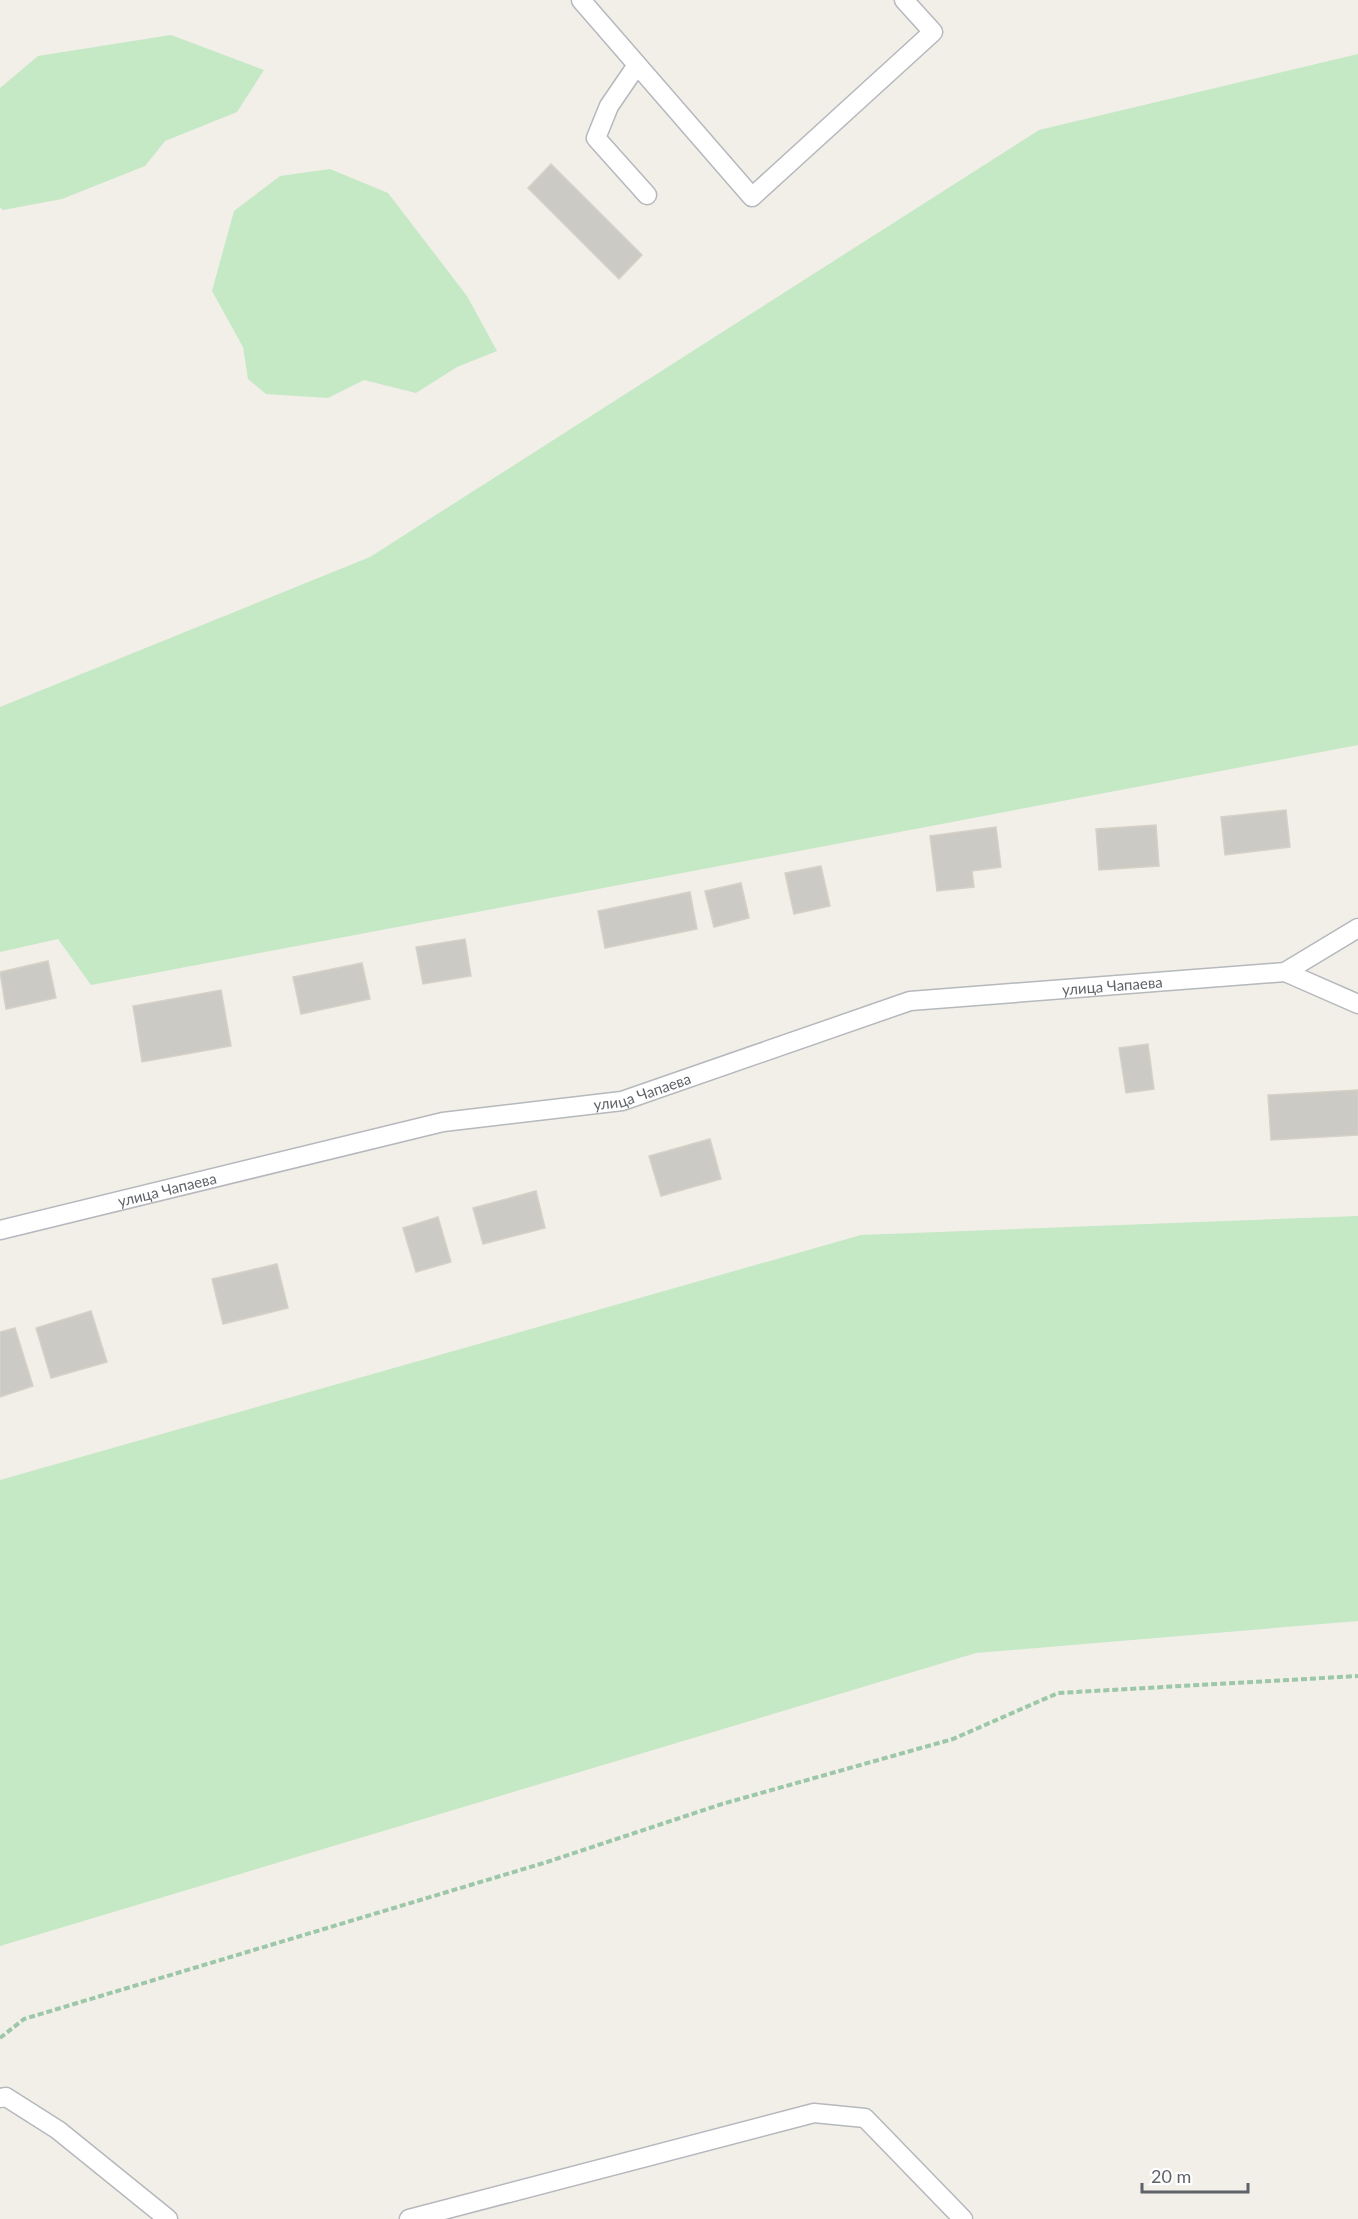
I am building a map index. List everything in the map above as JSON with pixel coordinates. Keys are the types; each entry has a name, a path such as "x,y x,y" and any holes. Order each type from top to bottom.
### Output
{"lane":[{"path":"581,0 752,197 933,32 904,0"},
{"path":"637,65 609,106 596,138 647,195"},
{"name":"улица Чапаева","path":"0,1230 443,1122 622,1101 910,1001 1285,972 1358,928"},
{"name":"улица Чапаева","path":"1285,972 1358,1004"},
{"path":"0,2098 6,2097 58,2130 168,2219"},
{"path":"409,2219 814,2113 865,2118 963,2219"}],"path":[{"path":"0,2038 24,2019 547,1862 722,1804 953,1739 1058,1693 1358,1676"}],"green space":[{"path":"171,35 264,70 237,112 165,141 145,166 62,199 3,210 0,207 0,88 38,56"},
{"path":"1358,54 1358,745 91,985 58,939 0,952 0,707 370,557 1039,130"},
{"path":"330,169 388,193 467,296 497,351 457,367 416,393 364,380 328,398 266,394 248,379 243,347 212,291 234,211 280,176"},
{"path":"1358,1216 1358,1621 976,1653 0,1946 0,1480 861,1235"}],"building":[{"path":"551,164 642,255 619,279 528,188"},
{"path":"1286,810 1290,847 1225,855 1221,817"},
{"path":"1156,825 1159,866 1099,870 1096,829"},
{"path":"996,827 1001,867 972,871 974,887 937,891 930,836"},
{"path":"821,866 830,906 794,914 785,873"},
{"path":"741,883 749,918 714,927 705,891"},
{"path":"690,892 697,929 605,948 598,911"},
{"path":"465,939 471,976 423,984 416,947"},
{"path":"48,961 56,998 6,1009 0,972"},
{"path":"362,963 370,999 301,1014 293,977"},
{"path":"221,990 231,1046 142,1062 133,1006"},
{"path":"1148,1044 1154,1089 1126,1093 1119,1048"},
{"path":"1358,1090 1358,1135 1271,1140 1268,1095"},
{"path":"710,1139 721,1179 661,1196 649,1156"},
{"path":"536,1191 545,1228 483,1244 473,1208"},
{"path":"438,1217 451,1262 416,1272 403,1228"},
{"path":"277,1264 288,1308 223,1324 212,1279"},
{"path":"91,1311 107,1362 51,1378 36,1328"},
{"path":"15,1328 33,1386 0,1397 0,1332"}]}
